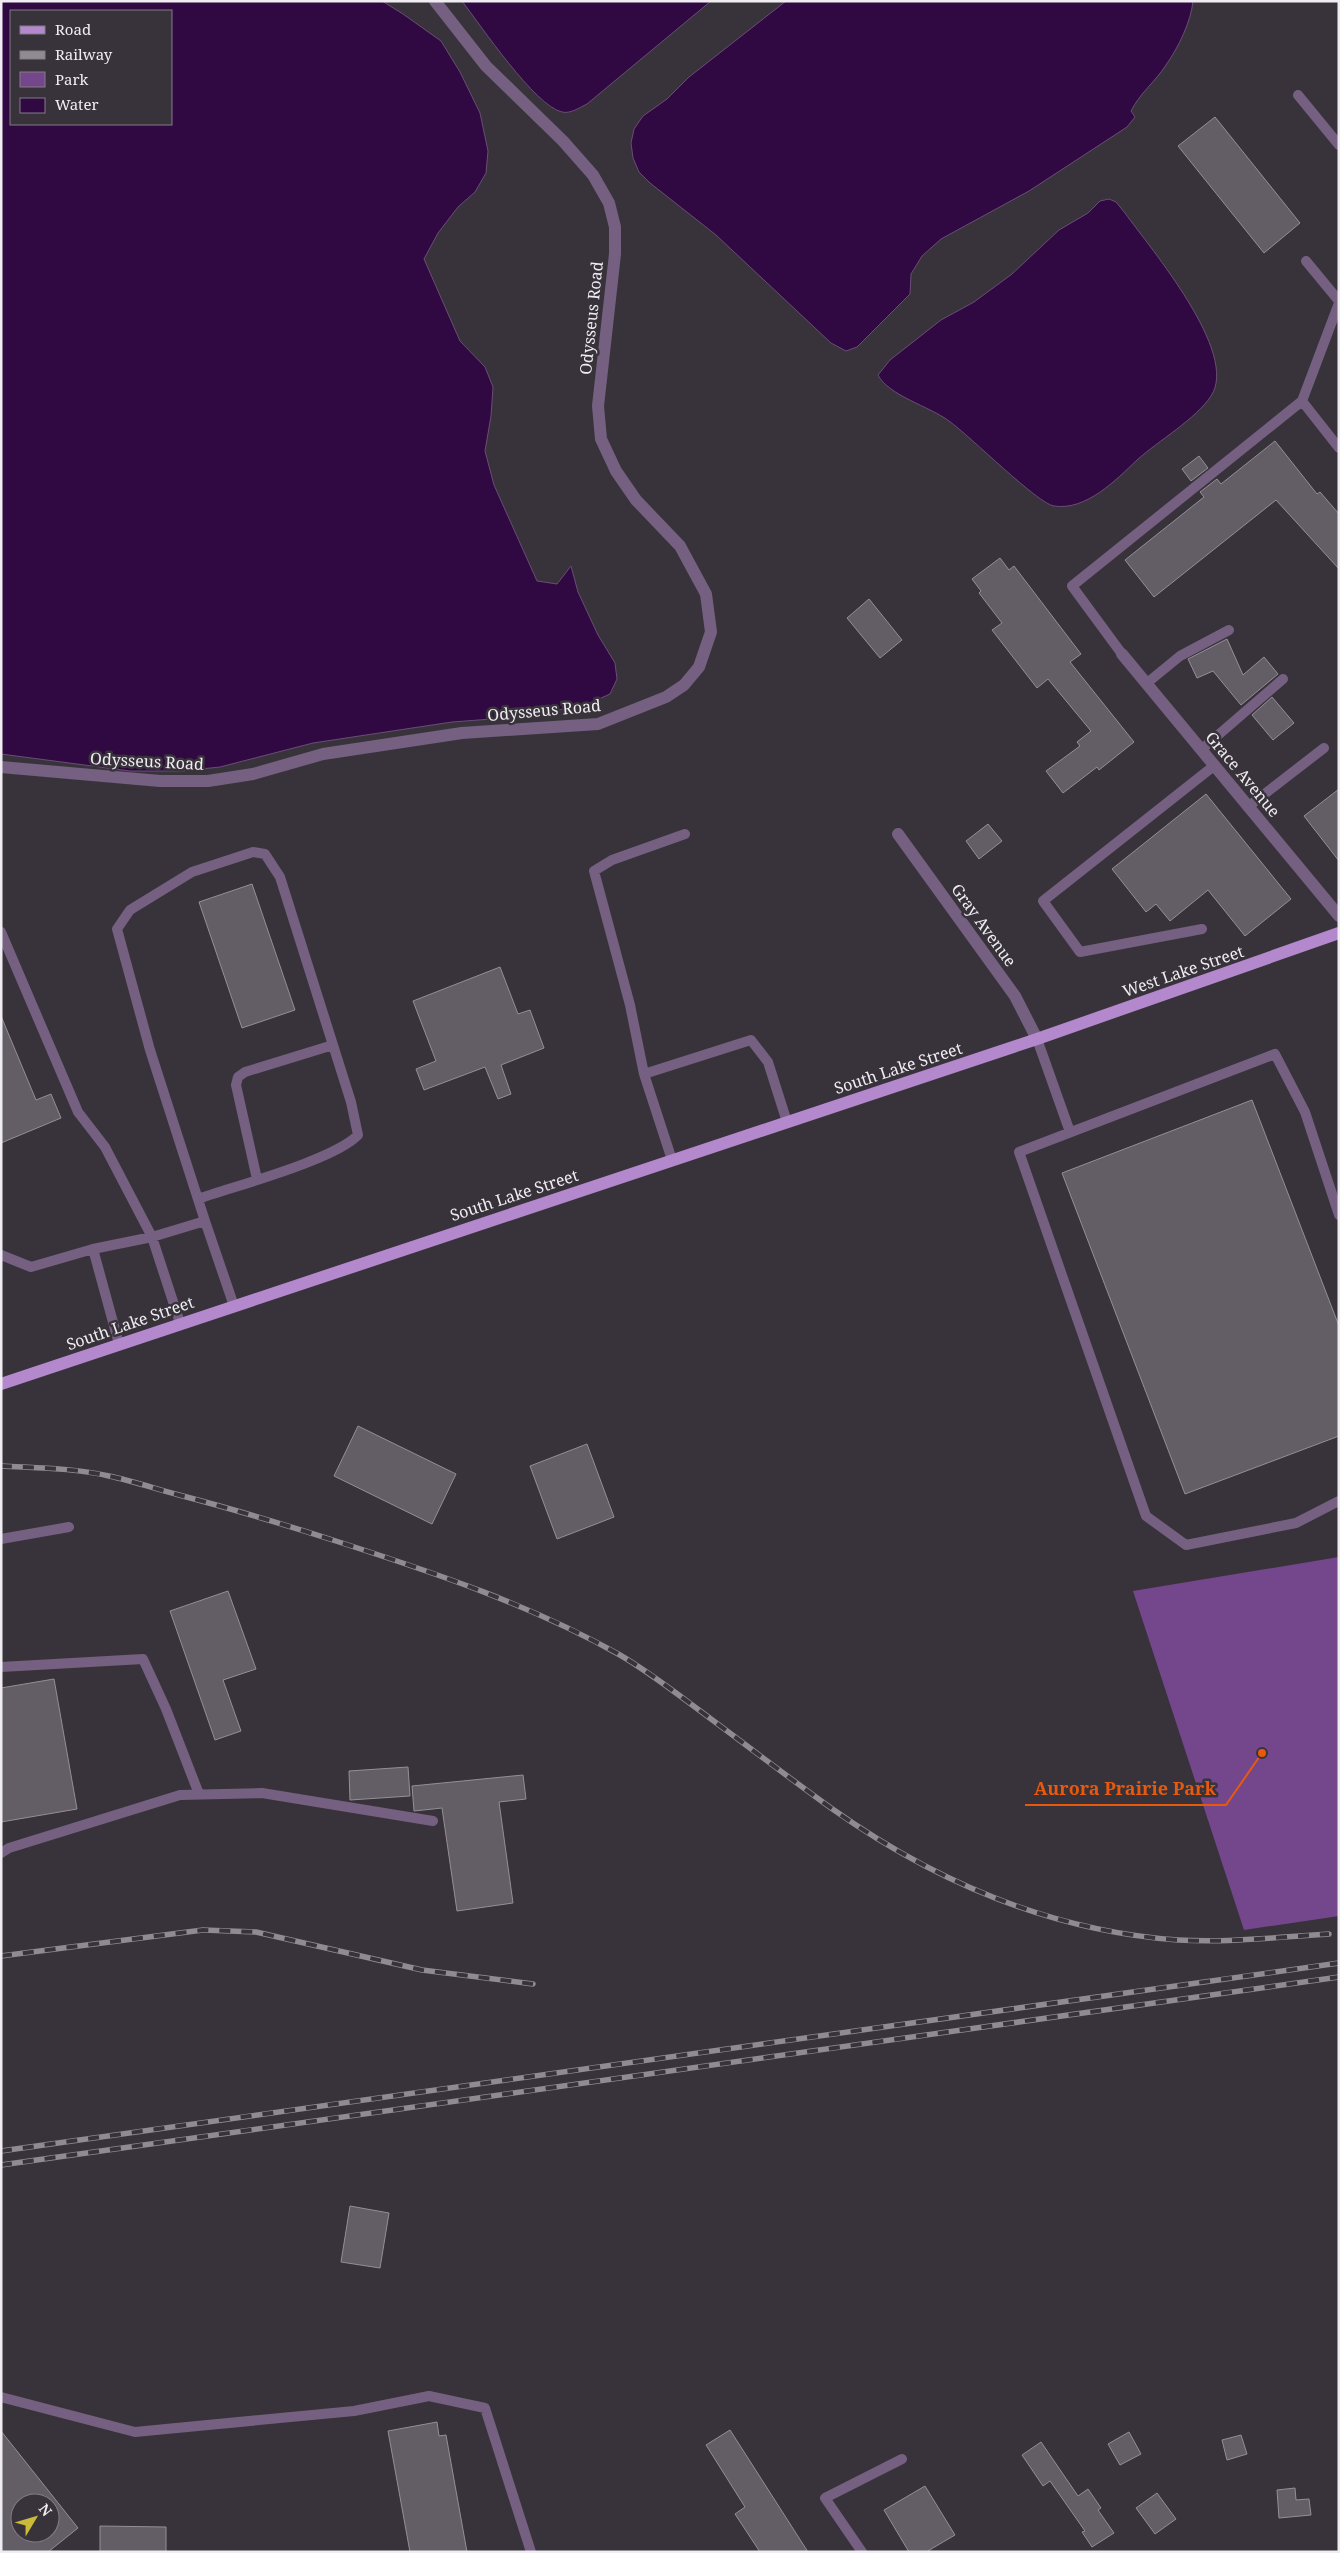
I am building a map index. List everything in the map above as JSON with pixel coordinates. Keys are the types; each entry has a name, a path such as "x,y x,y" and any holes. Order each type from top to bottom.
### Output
{"main road":[{"name":"West Lake Street","path":"1037,1039 1339,933"},
{"name":"South Lake Street","path":"1,1384 1037,1039"}],"street":[{"name":"Odysseus Road","path":"1,767 160,781 208,781 253,774 323,754 462,733 598,724 666,697 684,686 699,667 711,632 706,594 680,546 636,500 616,471 601,439 598,406 615,254 615,227 609,203 593,175 563,141 486,66 436,1"},
{"name":"Grace Avenue","path":"1122,654 1339,916"},
{"name":"Gray Avenue","path":"898,834 1015,996 1037,1039"}],"lane":[{"path":"1298,95 1339,145"},
{"path":"1122,654 1072,586 1302,400 1339,302 1306,261"},
{"path":"1302,400 1339,448"},
{"path":"1147,683 1180,656 1229,630"},
{"path":"1202,749 1283,679"},
{"path":"1249,806 1324,748"},
{"path":"1202,930 1080,952 1044,901 1215,765"},
{"path":"672,1160 644,1074 630,1005 594,871 612,860 685,834"},
{"path":"198,1199 320,1158 351,1142 358,1134 351,1102 280,877 265,854 253,852 192,872 130,910 117,929 150,1050 205,1221 234,1306"},
{"path":"1,932 78,1112 105,1147 152,1237 180,1324"},
{"path":"1037,1039 1070,1132"},
{"path":"644,1074 751,1040 768,1062 787,1122"},
{"path":"256,1179 236,1085 238,1076 245,1072 333,1045"},
{"path":"1339,1215 1305,1112 1274,1054 1020,1152 1146,1516 1186,1545 1296,1523 1339,1501"},
{"path":"1,1255 31,1267 93,1249 152,1237 205,1221"},
{"path":"93,1249 119,1344"},
{"path":"1,1539 69,1527"},
{"path":"1,1667 143,1659 166,1709 199,1794"},
{"path":"1,1853 9,1848 180,1795 262,1793 433,1821"},
{"path":"1,2397 46,2407 135,2432 354,2411 429,2396 485,2408 530,2552"},
{"path":"862,2552 826,2498 902,2459"}],"green space":[{"path":"1339,1557 1339,1916 1244,1930 1133,1591"}],"water":[{"path":"1,1 382,1 441,41 460,72 480,113 488,151 486,173 475,192 458,207 438,233 424,259 460,341 485,367 493,387 491,416 485,451 494,485 537,581 557,584 571,566 578,592 598,635 615,663 617,679 610,694 590,703 532,716 452,722 313,743 220,767 182,771 130,771 1,754"},
{"path":"462,1 711,1 587,104 568,112 562,112 551,107 524,81"},
{"path":"786,1 1193,1 1187,26 1179,43 1162,71 1143,93 1131,111 1135,117 1127,127 1029,191 941,239 922,256 911,274 910,294 857,347 846,351 831,343 716,235 650,183 639,172 633,158 631,143 634,129 643,116 667,99 689,77"},
{"path":"1109,199 1116,202 1125,213 1171,275 1188,302 1203,328 1213,354 1217,377 1211,396 1204,405 1110,485 1078,504 1054,506 1019,482 949,421 900,395 883,382 878,375 890,360 941,320 974,302 1012,274 1059,230 1088,213 1100,201"}],"building":[{"path":"1215,117 1300,223 1264,253 1178,146"},
{"path":"1275,441 1317,494 1320,492 1339,514 1339,569 1276,500 1154,597 1125,560 1204,497 1200,492 1217,479 1221,484"},
{"path":"1199,456 1208,468 1191,481 1182,469"},
{"path":"1000,558 1009,570 1014,566 1081,654 1070,662 1134,742 1099,770 1097,767 1063,793 1046,771 1080,746 1077,742 1091,731 1048,679 1037,688 992,630 1002,623 979,593 981,591 972,579"},
{"path":"869,599 902,640 880,658 847,618"},
{"path":"1227,639 1243,675 1264,657 1278,674 1241,705 1213,671 1197,678 1188,659"},
{"path":"1272,697 1294,723 1273,740 1252,715"},
{"path":"1339,789 1339,861 1304,816"},
{"path":"1206,794 1291,899 1245,936 1208,890 1170,921 1156,904 1146,912 1112,869"},
{"path":"988,824 1002,841 979,859 966,841"},
{"path":"252,884 295,1010 242,1028 199,902"},
{"path":"500,967 518,1014 530,1010 544,1048 501,1065 511,1094 498,1099 485,1067 424,1090 416,1069 436,1061 413,1001"},
{"path":"1,1016 36,1100 51,1094 61,1118 1,1143"},
{"path":"1252,1100 1339,1326 1339,1436 1185,1494 1062,1173"},
{"path":"358,1426 456,1474 432,1524 334,1476"},
{"path":"587,1444 614,1517 557,1539 530,1466"},
{"path":"228,1591 256,1669 223,1680 241,1731 215,1740 170,1611"},
{"path":"54,1679 77,1809 1,1822 1,1688"},
{"path":"408,1767 410,1796 350,1800 349,1771"},
{"path":"523,1775 526,1799 499,1802 513,1903 457,1911 442,1808 414,1811 412,1786"},
{"path":"350,2206 389,2213 380,2268 341,2262"},
{"path":"437,2422 439,2436 446,2435 467,2552 410,2552 388,2431"},
{"path":"730,2430 808,2552 760,2552 735,2514 745,2507 706,2445"},
{"path":"1,2431 50,2493 10,2493 10,2543 59,2543 48,2552 1,2552"},
{"path":"1129,2432 1141,2454 1120,2465 1108,2444"},
{"path":"1241,2435 1247,2454 1227,2460 1222,2440"},
{"path":"1041,2442 1078,2496 1088,2489 1101,2508 1098,2510 1114,2533 1092,2547 1082,2532 1085,2531 1050,2481 1043,2486 1022,2455"},
{"path":"925,2486 955,2535 926,2552 909,2552 884,2510"},
{"path":"1295,2488 1296,2500 1309,2499 1311,2515 1279,2518 1277,2490"},
{"path":"1157,2493 1176,2519 1155,2534 1136,2508"},
{"path":"60,2505 78,2528 60,2542"},
{"path":"100,2526 166,2527 166,2552 100,2552"}],"railway":[{"path":"1,1466 83,1471 127,1480 339,1542 447,1578 517,1605 586,1637 641,1668 831,1808 870,1834 911,1858 953,1879 996,1898 1040,1914 1085,1926 1131,1935 1178,1940 1235,1940 1329,1934"},
{"path":"1,1956 203,1930 256,1932 422,1970 533,1984"},
{"path":"1,2151 1339,1963"},
{"path":"1,2165 1339,1977"}],"place":[{"name":"Aurora Prairie Park","path":"1262,1753"}]}
